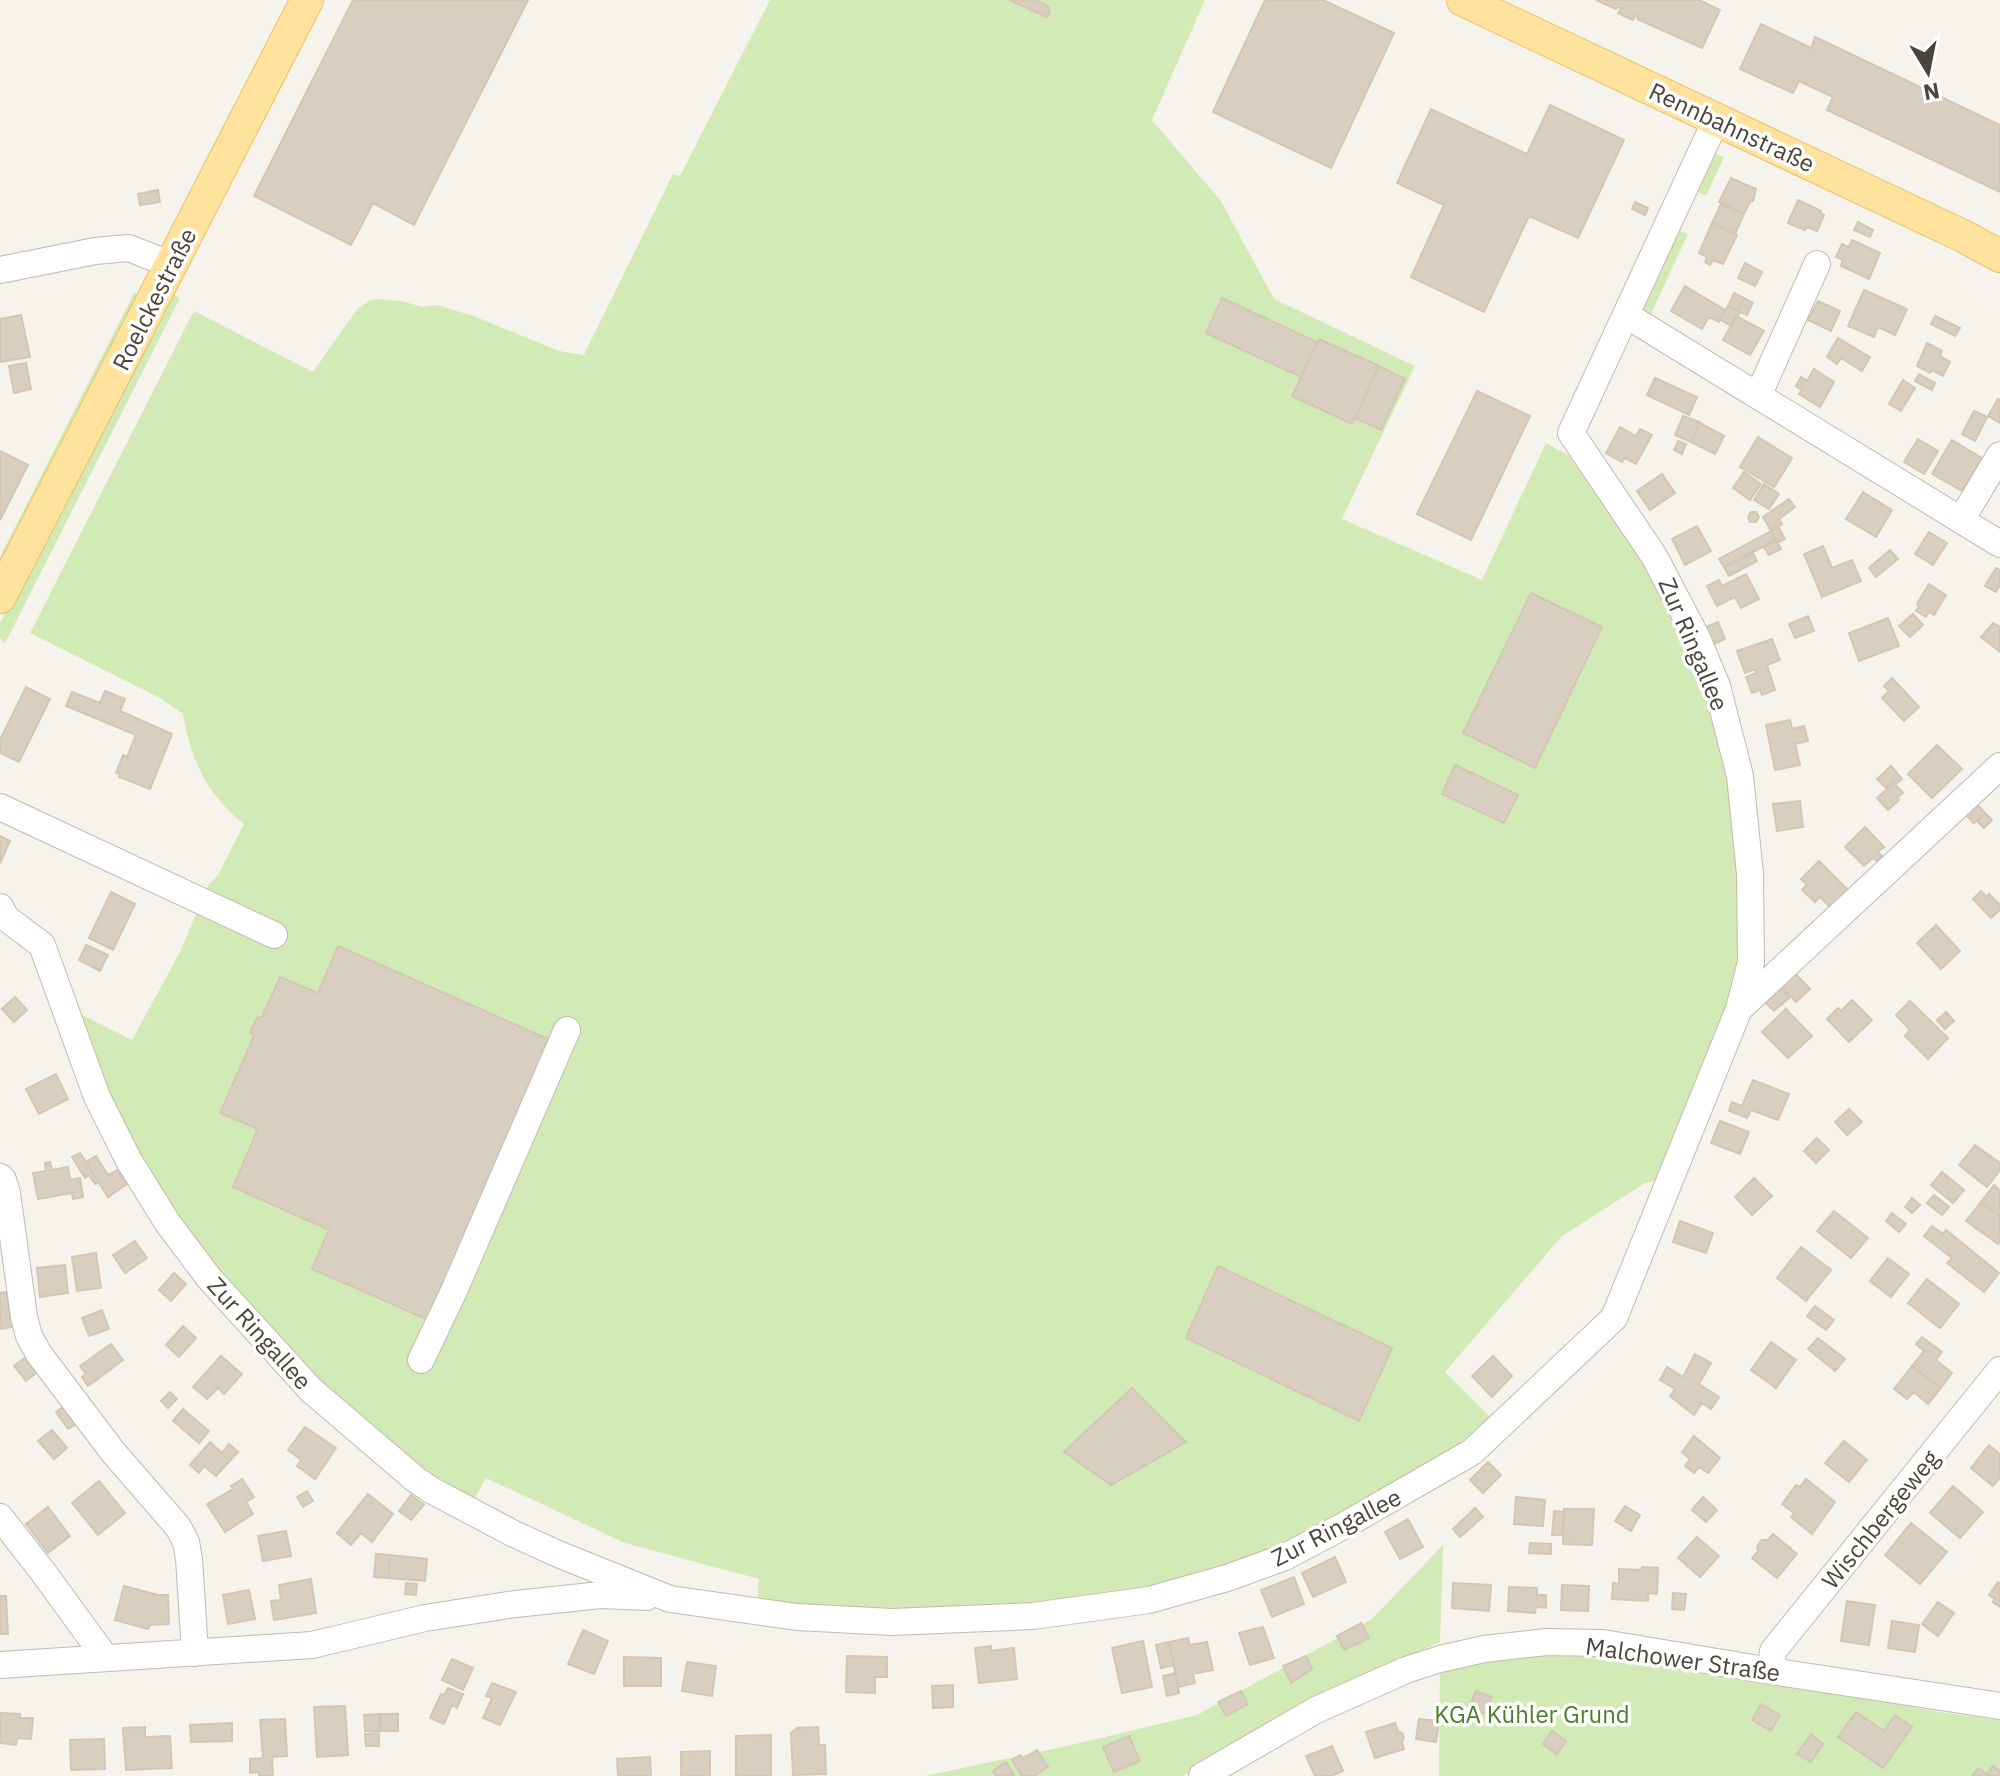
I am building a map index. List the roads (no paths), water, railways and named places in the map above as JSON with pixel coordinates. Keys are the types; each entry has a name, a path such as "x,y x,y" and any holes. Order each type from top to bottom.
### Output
{"main road":[{"name":"Roelckestraße","path":"0,597 307,0"},
{"name":"Rennbahnstraße","path":"1463,0 2000,256"}],"street":[{"name":"Zur Ringallee","path":"0,1665 312,1645 425,1618 601,1595 670,1599 797,1617 892,1622 1033,1616 1149,1600 1227,1578 1285,1557 1472,1452 1614,1318 1739,1009 1751,962 1750,874 1740,776 1717,686 1697,638 1654,556 1571,433 1716,120"},
{"path":"0,270 95,251 129,248 171,265"},
{"path":"1758,396 1817,264"},
{"path":"1626,315 2000,544"},
{"path":"1961,520 2000,455"},
{"name":"Zur Ringallee","path":"1739,1009 2000,766"},
{"path":"0,807 274,935"},
{"name":"Zur Ringallee","path":"2,918 42,945 97,1097 136,1172 167,1222 209,1278 311,1390 431,1490 558,1554 670,1599"},
{"path":"421,1360 567,1030"},
{"path":"0,1177 7,1193 29,1336 39,1354 113,1452 178,1527 186,1542 195,1653"},
{"name":"Wischbergeweg","path":"1771,1671 1773,1651 2000,1370"},
{"path":"0,1517 105,1657"},
{"name":"Malchower Straße","path":"1202,1776 1328,1705 1406,1670 1484,1649 1546,1642 1603,1643 2000,1706"}],"park label":[{"name":"KGA Kühler Grund","path":"1532,1714"}]}
